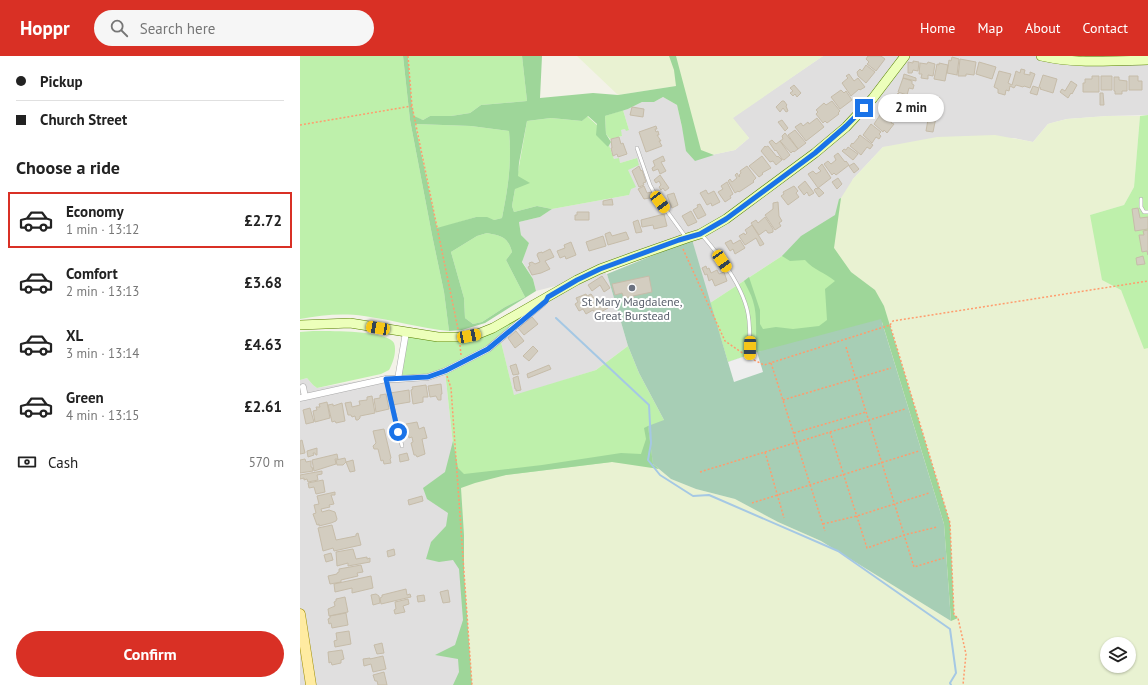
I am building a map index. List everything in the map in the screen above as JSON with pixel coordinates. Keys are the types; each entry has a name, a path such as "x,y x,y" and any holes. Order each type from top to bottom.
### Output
{"main road":[{"path":"300,614 311,685"}],"street":[{"path":"300,325 350,323 438,337 460,337 478,334 493,328 577,280 600,269 700,234 726,219 815,153 846,126 873,98 906,56"},
{"path":"1041,56 1094,62 1148,60"},
{"path":"303,387 303,398 386,379 398,380 428,377 445,371 488,349 546,301 548,297"},
{"path":"398,380 406,332"}],"lane":[{"path":"637,148 650,185 683,239"},
{"path":"1141,199 1141,207 1144,212 1148,212"},
{"path":"700,234 722,261 738,285 747,309 750,358"},
{"path":"386,379 402,446"}],"path":[{"path":"408,56 412,106 460,337 461,363"},
{"path":"300,125 412,106"},
{"path":"683,239 725,341 750,358 764,365 890,325 893,321 1148,281"},
{"path":"890,325 950,523 954,615 958,618 966,654 963,685"},
{"path":"846,347 914,567 944,558"},
{"path":"771,363 825,530"},
{"path":"783,400 891,368"},
{"path":"445,371 451,388 472,685"},
{"path":"700,472 906,409"},
{"path":"794,433 866,412"},
{"path":"830,432 867,548 904,535 937,527"},
{"path":"752,503 777,494 920,451"},
{"path":"765,452 784,518"},
{"path":"823,524 895,505 929,493"}],"shaded area":[{"path":"823,56 1148,56 1148,115 1067,119 1048,124 1033,142 1014,138 883,147 853,179 837,215 782,256 710,303 691,237 601,270 607,274 628,346 596,370 514,396 501,342 541,307 575,281 536,291 533,279 522,261 529,243 521,235 519,222 540,217 552,209 629,195 628,169 637,158 620,163 614,159 609,145 611,142 610,139 622,136 620,130 629,130 623,110 642,102 654,102 663,97 677,105 682,127 697,158 735,150 749,138 732,118"},
{"path":"757,352 763,372 734,382 728,362"},
{"path":"445,371 457,481 469,685 300,685 300,380 307,378 317,388 394,375"}],"green space":[{"path":"300,56 403,56 410,120 444,292 449,331 356,315 316,316 300,319"},
{"path":"403,56 408,56 414,116 423,120 430,116 451,116 470,113 481,105 527,101 522,56 542,56 540,98 593,93 618,95 676,86 674,70 669,56 676,56 701,150 714,155 695,161 686,151 677,105 663,97 654,102 642,102 628,109 605,116 606,134 611,142 608,147 596,135 597,124 588,116 582,121 551,118 527,121 518,176 530,183 515,189 512,206 514,212 537,206 552,209 540,217 519,222 521,235 529,243 522,262 533,279 536,291 485,323 462,330 449,331 444,292 410,120","holes":["415,124 471,126 509,131 509,175 502,218 494,220 487,217 476,217 437,228","487,233 500,236 509,243 512,252 506,260 525,297 505,307 482,322 473,324 465,318 464,298 451,252 477,236"]},
{"path":"408,56 522,56 527,101 481,105 470,113 451,116 430,116 423,120 414,117"},
{"path":"577,56 823,56 733,118 749,138 735,150 697,158 683,85 618,95"},
{"path":"623,110 629,130 621,130 622,136 610,139 606,134 605,116"},
{"path":"1148,115 1148,348 1144,349 1121,290 1102,280 1090,215 1124,205 1134,187 1140,116"},
{"path":"587,116 597,125 608,147 609,145 614,159 619,158 620,163 637,158 639,165 628,170 636,187 631,189 629,195 552,209 537,206 514,212 512,206 527,121 551,118 582,121"},
{"path":"1107,116 1140,116 1134,187 1124,205 1090,215 1121,290 1148,346 1148,685 469,685 457,481 612,462 653,464 671,479 696,489 735,499 778,522 821,541 951,621 944,524 881,319 834,248 832,228 841,198 853,179 883,147 937,137 995,135 1033,142 1048,124 1067,119"},
{"path":"415,124 471,126 509,131 509,175 502,218 494,220 476,217 437,229"},
{"path":"841,198 834,248 851,272 875,290 884,306 950,523 954,615 958,618 951,621 944,524 882,322 776,350 757,352 755,307 744,281 749,277 760,310 760,324 763,329 776,327 793,329 819,326 827,320 825,289 835,281 812,267 805,260 790,261 782,256 801,236 835,215 839,199"},
{"path":"837,215 832,228 834,248 881,319 757,352 728,362 710,303 782,256"},
{"path":"487,233 500,236 509,243 512,252 506,260 525,297 505,307 482,322 473,324 465,318 464,298 451,252 477,236"},
{"path":"691,236 728,362 757,352 881,319 944,524 951,621 821,541 778,522 735,499 696,489 671,479 653,464 648,426 664,420 639,373 628,346 607,274 681,244"},
{"path":"547,297 501,342 514,395 596,370 628,346 639,373 664,420 653,464 612,462 457,481 445,371 398,379 406,332 478,334"},
{"path":"300,332 369,333 389,339 394,343 395,350 389,370 381,374 317,388 307,378 300,380"},
{"path":"648,426 653,464 659,469 612,462 506,475 461,488 464,535 464,572 472,685 453,685 459,672 458,659 435,655 455,645 463,620 459,569 453,560 439,562 426,559 431,542 446,526 448,513 427,499 423,488 445,472 453,441 458,468 464,474 542,465 621,453 641,454 646,439 644,428"}],"building":[{"path":"868,56 881,56 885,59 876,71 867,64 869,62 866,59"},
{"path":"952,57 959,59 957,75 947,73 949,60 951,61"},
{"path":"960,59 976,62 974,75 966,74 966,76 958,76"},
{"path":"913,61 919,62 918,71 913,70 912,73 908,73 908,62 913,63"},
{"path":"928,62 935,64 933,76 928,75 928,79 921,78 922,74 919,74 920,63 927,64"},
{"path":"979,62 996,67 992,79 976,74"},
{"path":"939,63 948,65 945,81 934,79 937,64 939,65"},
{"path":"866,65 875,72 866,83 858,76 857,72 860,69 862,71"},
{"path":"1021,69 1025,70 1024,74 1030,75 1030,72 1035,74 1030,88 1016,85 1014,88 1010,86 1009,91 1006,90 1005,95 998,93 998,89 994,87 999,71 1011,74 1008,83 1012,85 1016,71 1020,73"},
{"path":"849,74 854,81 858,78 865,87 860,90 859,89 851,96 842,83 848,78 846,76"},
{"path":"904,74 916,78 916,81 903,78"},
{"path":"1043,75 1057,79 1053,93 1040,89 1041,88 1039,87"},
{"path":"1092,76 1099,76 1099,92 1083,92 1083,83 1085,83 1085,79 1092,79"},
{"path":"1101,76 1112,76 1112,90 1101,90"},
{"path":"1129,76 1138,76 1138,81 1142,81 1142,90 1129,90"},
{"path":"1114,77 1119,77 1119,80 1127,81 1127,91 1122,91 1122,94 1115,94"},
{"path":"903,78 912,81 912,84 914,85 913,89 909,88 907,95 898,92"},
{"path":"1071,81 1077,85 1068,98 1060,92 1062,89 1065,91"},
{"path":"794,85 801,93 797,97 795,94 793,96 790,93 793,91 790,88"},
{"path":"1033,86 1039,88 1037,95 1030,93"},
{"path":"841,90 844,93 846,91 852,100 840,109 831,97"},
{"path":"898,93 911,104 905,111 892,101"},
{"path":"1100,93 1103,93 1104,105 1100,105"},
{"path":"932,97 940,98 933,132 926,131"},
{"path":"922,100 929,102 928,107 921,106"},
{"path":"784,101 787,105 788,111 786,112 783,108 780,112 776,107"},
{"path":"832,101 840,111 838,113 839,114 827,123 825,121 823,123 816,114 818,112 816,110 824,103 826,105"},
{"path":"890,104 898,110 892,118 884,112"},
{"path":"632,107 644,109 643,117 630,115"},
{"path":"882,112 893,120 891,123 894,124 887,133 884,130 883,132 874,124"},
{"path":"817,118 824,127 806,141 795,127 801,123 803,126 808,122 809,124"},
{"path":"782,120 788,128 785,131 778,122"},
{"path":"871,124 881,132 879,134 881,136 879,139 876,137 872,143 863,135"},
{"path":"656,126 657,129 655,129 656,132 658,131 659,135 657,135 662,146 646,152 639,132"},
{"path":"795,130 806,143 798,149 788,135"},
{"path":"785,133 798,149 794,152 793,151 791,153 780,141 783,139 782,136"},
{"path":"860,135 873,145 870,149 867,147 861,155 850,146"},
{"path":"619,137 627,154 618,157 617,154 613,156 611,139"},
{"path":"772,140 776,144 780,141 790,155 784,160 782,159 769,142"},
{"path":"765,146 768,146 777,157 778,156 782,160 776,165 773,161 770,162 761,151"},
{"path":"848,147 858,154 853,160 842,151 844,149 846,150"},
{"path":"838,153 849,165 836,175 834,173 832,175 824,164 828,161 831,164 836,160 834,156"},
{"path":"663,156 665,161 661,162 666,171 660,174 658,169 653,171 652,168 655,166 653,161"},
{"path":"762,156 771,168 762,173 763,174 759,177 749,166"},
{"path":"854,163 859,169 854,173 849,166"},
{"path":"822,164 831,178 818,188 808,174 813,171 816,174 821,171 818,168"},
{"path":"639,166 646,182 643,183 644,185 639,187 632,171"},
{"path":"747,166 756,178 753,181 754,182 735,193 728,181 730,179 732,182 737,178 735,175 737,173 739,177 741,173 740,171"},
{"path":"660,175 669,188 665,191 663,188 661,190 659,187 661,185 659,181 656,183 654,180"},
{"path":"838,178 842,184 837,189 832,182"},
{"path":"805,181 814,193 809,196 807,192 804,195 798,187"},
{"path":"727,182 733,194 730,196 731,198 725,202 718,192 723,189 721,186"},
{"path":"644,186 647,193 652,192 655,197 644,199 638,189"},
{"path":"794,186 798,191 796,193 799,197 788,205 781,196 784,194 783,192"},
{"path":"819,188 824,193 819,197 814,190"},
{"path":"706,190 708,194 714,191 720,202 712,206 711,203 707,205 700,193"},
{"path":"674,193 678,205 672,208 667,195"},
{"path":"612,199 613,205 603,205 603,201"},
{"path":"778,202 779,216 782,221 779,223 781,226 775,230 765,215 773,209 773,203"},
{"path":"700,204 706,215 698,219 693,210"},
{"path":"1138,208 1140,218 1148,217 1148,229 1135,231 1132,209"},
{"path":"691,211 697,222 688,226 682,216"},
{"path":"577,212 589,212 589,220 575,220 575,215 577,215"},
{"path":"664,214 667,226 654,229 653,225 642,227 641,220"},
{"path":"765,217 773,229 773,232 768,233 766,230 759,235 751,223 756,220 758,223"},
{"path":"638,220 642,232 636,233 633,222"},
{"path":"752,225 764,244 760,246 756,238 745,245 739,236 744,233 745,235 747,233 745,230"},
{"path":"1148,230 1148,255 1147,251 1142,252 1139,235 1144,235 1143,231"},
{"path":"610,232 612,236 626,232 629,239 608,245 605,234"},
{"path":"603,236 606,246 589,251 586,242"},
{"path":"731,240 733,244 740,240 745,248 735,254 733,249 730,251 725,243"},
{"path":"571,242 576,255 566,259 565,256 560,258 557,251 565,248 564,245"},
{"path":"550,249 554,257 545,261 550,269 532,275 528,267 530,266 529,263 532,262 535,264 540,262 537,255 538,253 542,253"},
{"path":"1143,256 1145,264 1137,265 1136,258"},
{"path":"706,266 707,269 709,268 711,273 717,270 719,274 724,272 727,281 715,286 712,279 709,281 707,274 705,275 702,268"},
{"path":"602,276 610,288 604,292 600,285 592,291 588,285"},
{"name":"St Mary Magdalene, Great Burstead","path":"649,276 652,292 633,296 634,299 630,300 629,297 624,298 622,293 615,295 612,284"},
{"path":"586,294 587,296 591,294 597,302 602,299 608,308 601,312 603,314 598,317 593,310 586,314 583,309 579,311 575,304 578,302 576,298"},
{"path":"532,317 538,324 524,335 518,328"},
{"path":"516,331 524,341 515,348 508,338"},
{"path":"533,346 538,351 529,361 523,356"},
{"path":"516,364 519,374 513,375 510,366"},
{"path":"549,365 551,369 528,378 527,374"},
{"path":"518,376 521,390 516,391 513,378"},
{"path":"441,384 441,400 438,400 436,396 430,397 428,386"},
{"path":"426,385 428,397 423,397 423,402 413,404 412,387"},
{"path":"409,390 410,402 392,405 390,393"},
{"path":"386,394 389,409 376,412 374,399 380,398 380,395"},
{"path":"372,396 375,413 360,416 358,420 356,420 355,416 352,417 351,415 348,415 345,403 351,402 352,407 360,405 359,401 367,400 367,397"},
{"path":"327,402 330,418 315,422 313,411 317,410 316,407 320,407 319,404"},
{"path":"342,403 345,421 336,423 335,421 332,422 328,405 333,404 333,406"},
{"path":"310,408 314,422 306,424 303,410"},
{"path":"417,422 419,429 424,427 427,438 422,439 425,454 417,457 414,455 411,443 413,442 412,437 409,438 406,424"},
{"path":"384,429 391,463 384,464 383,460 381,461 378,449 374,449 373,446 376,443 373,431"},
{"path":"302,440 305,453 300,454 300,441"},
{"path":"317,448 317,455 313,453 314,455 308,457 307,451"},
{"path":"407,453 409,460 400,462 399,455"},
{"path":"337,454 338,459 335,459 336,464 314,471 312,460"},
{"path":"345,458 346,462 343,465 337,465 336,460"},
{"path":"305,459 306,462 311,461 313,471 300,473 300,460"},
{"path":"353,460 355,471 350,472 346,462"},
{"path":"322,471 322,474 317,475 318,480 308,482 307,479 300,479 300,475"},
{"path":"323,480 325,492 316,494 314,487 309,488 308,483"},
{"path":"335,492 335,495 331,495 334,504 329,505 330,507 321,509 322,512 329,510 335,512 337,519 336,521 319,526 319,524 317,525 313,514 316,513 314,505 319,504 317,496"},
{"path":"422,496 423,501 409,505 408,500"},
{"path":"332,525 336,540 356,536 358,533 361,545 334,551 333,548 323,551 318,528"},
{"path":"353,549 356,559 367,557 367,559 370,558 370,562 348,566 348,563 337,566 336,552"},
{"path":"394,549 395,555 388,557 387,551"},
{"path":"331,553 333,560 326,562 324,555"},
{"path":"361,565 363,572 357,573 358,576 330,584 328,576 337,574 339,569"},
{"path":"371,576 373,588 352,593 352,588 335,592 334,584"},
{"path":"406,589 407,595 410,594 411,597 381,604 380,598 382,595"},
{"path":"448,590 450,602 443,603 440,592"},
{"path":"376,594 379,596 380,603 373,605 371,595"},
{"path":"424,595 425,601 418,602 417,596"},
{"path":"345,597 348,612 329,616 328,609 335,606 334,602 336,599"},
{"path":"408,599 409,604 403,606 405,612 395,614 395,602"},
{"path":"346,613 348,625 332,628 328,619 330,616"},
{"path":"349,631 351,644 335,647 334,641 337,640 336,633"},
{"path":"382,643 384,653 377,654 374,645"},
{"path":"342,650 344,659 341,660 341,663 332,665 331,662 329,663 328,652"},
{"path":"383,656 386,669 373,672 371,664 364,666 363,659"},
{"path":"384,672 387,685 378,685 373,675"}],"waterway":[{"path":"556,318 649,405 651,443 648,460 660,475 693,496 709,495 838,551 950,629 956,673 950,683 951,685"}],"place":[{"name":"St Mary Magdalene, Great Burstead","path":"632,288"}],"route":[{"path":"398,432 386,379 398,380 428,377 445,371 488,349 546,301 548,297 577,280 600,269 700,234 726,219 815,153 864,108"}]}
